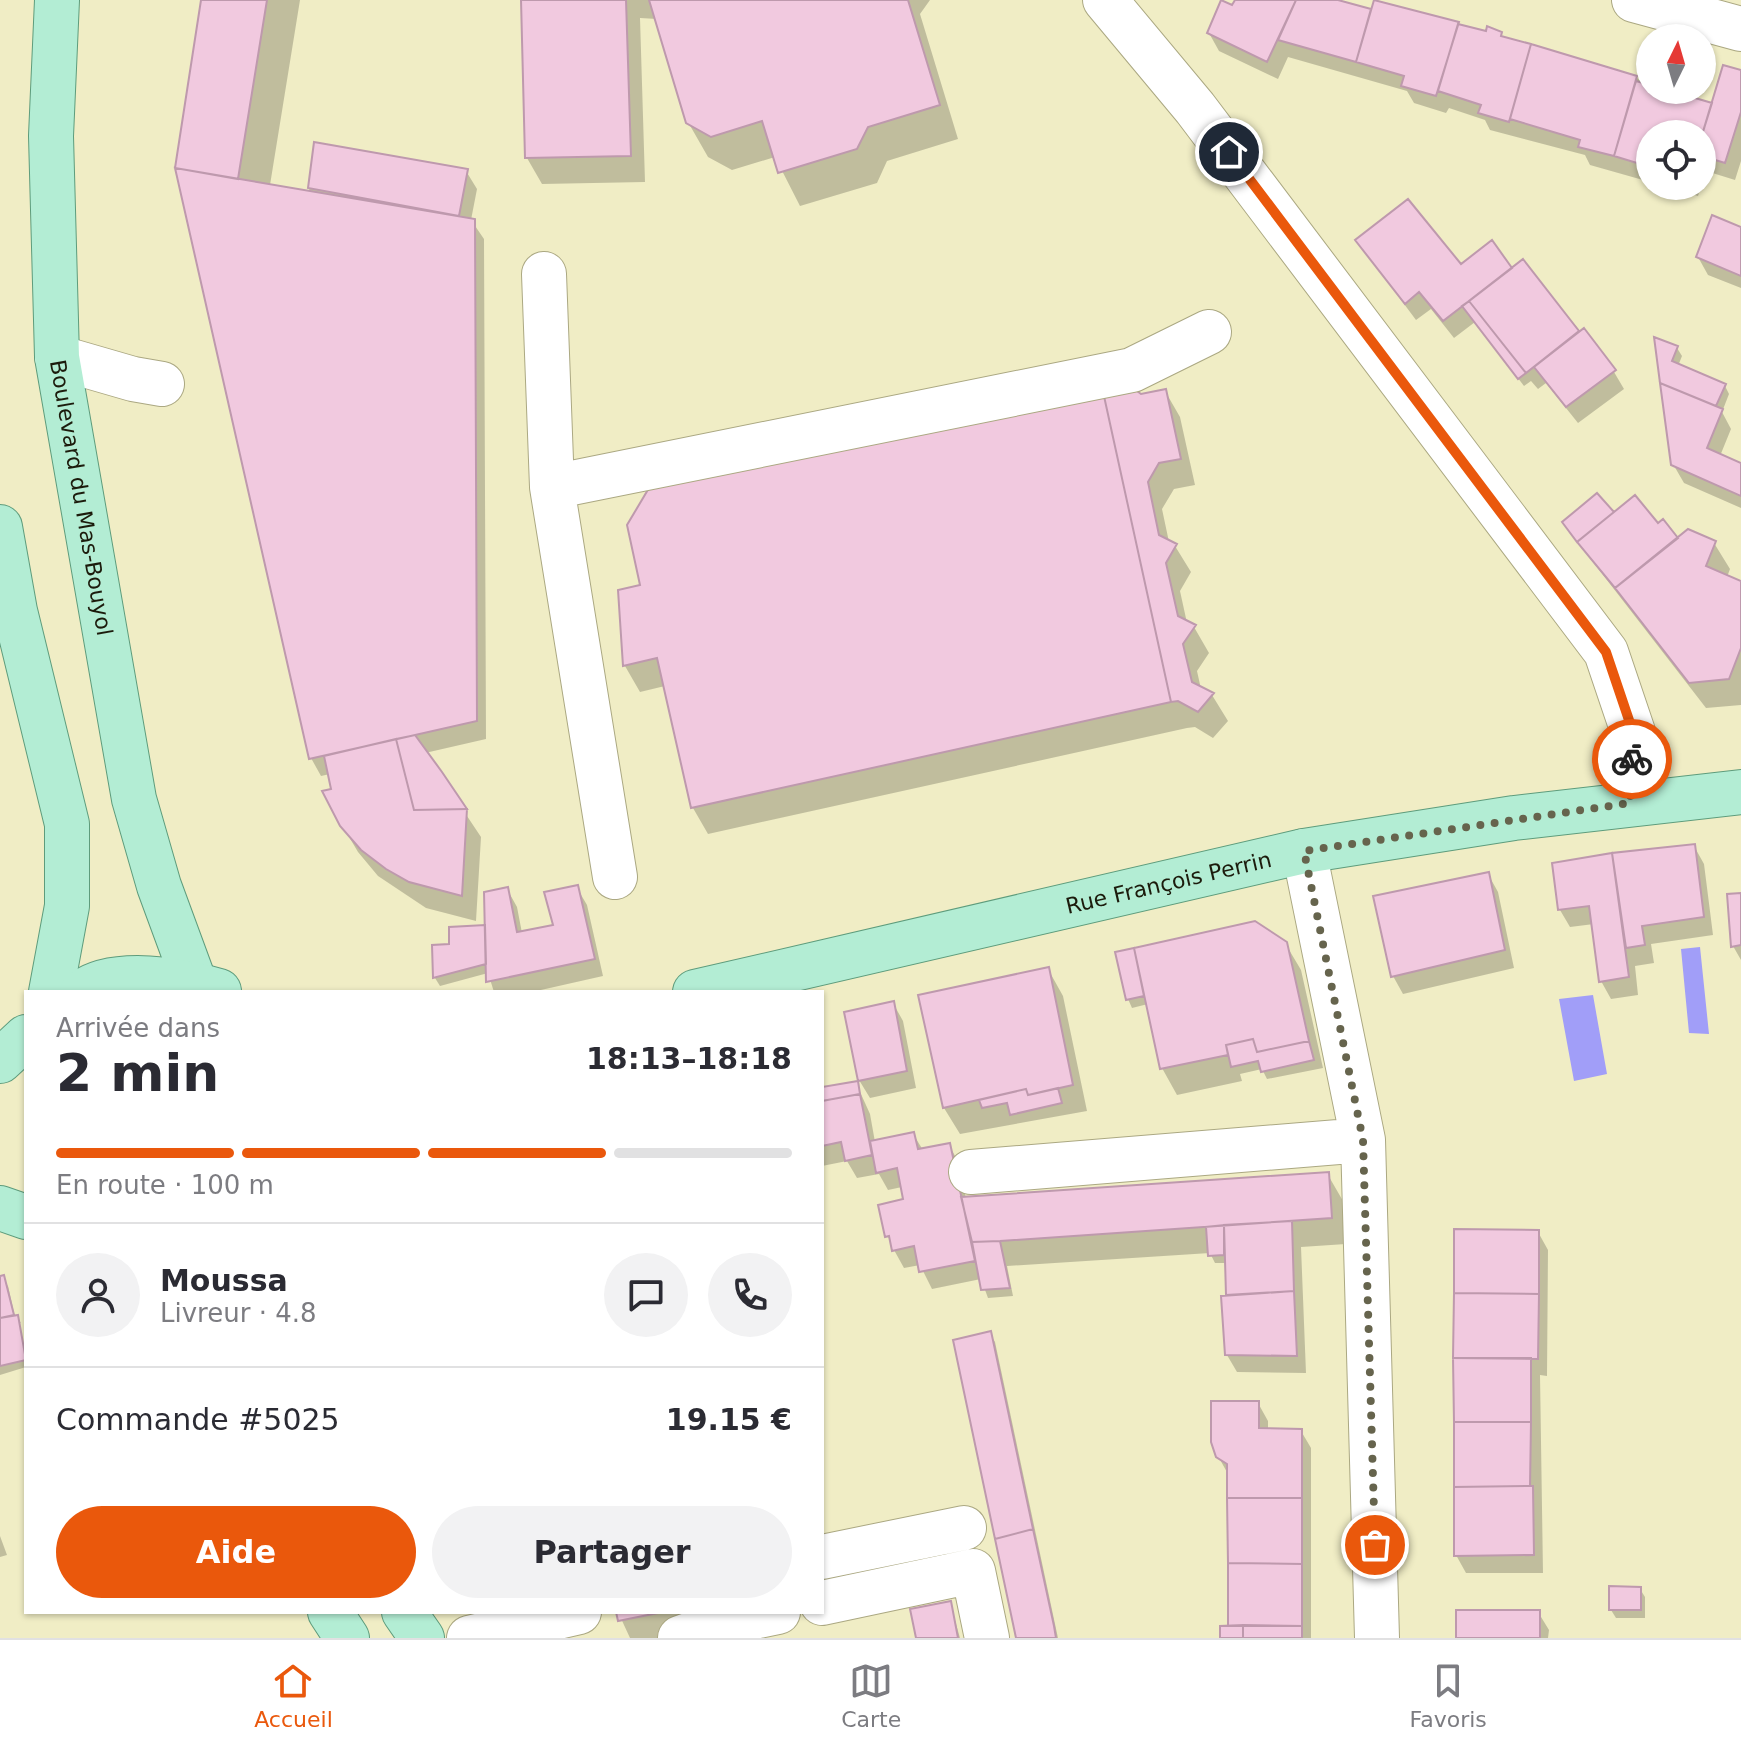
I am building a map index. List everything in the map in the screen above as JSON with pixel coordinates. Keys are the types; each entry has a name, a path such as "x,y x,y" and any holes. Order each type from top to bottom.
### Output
{"main road":[{"name":"Boulevard du Mas-Bouyol","path":"57,0 51,136 57,357 134,799 159,886 205,989"},
{"path":"0,527 15,611 67,824 67,906 51,990"},
{"name":"Rue François Perrin","path":"704,990 1304,851 1630,803 1741,792"},
{"path":"85,990 92,985 145,978 205,989"},
{"path":"0,1061 24,1039"},
{"path":"0,1208 24,1216"},
{"path":"331,1614 347,1638"},
{"path":"405,1614 422,1638"}],"street":[{"path":"1105,0 1205,121 1606,652 1633,732 1630,803"},
{"path":"1634,0 1741,29"},
{"path":"544,274 552,487 615,877"},
{"path":"552,487 1132,370 1209,332"},
{"path":"57,357 162,384"},
{"path":"1304,851 1363,1140 1377,1638"},
{"path":"971,1172 1363,1140"},
{"path":"824,1557 964,1528"},
{"path":"824,1603 973,1571 987,1638"},
{"path":"469,1638 571,1614"},
{"path":"680,1638 719,1624 768,1614"}],"shaded area":[{"path":"1700,947 1709,1034 1689,1033 1681,949"},
{"path":"1593,995 1607,1074 1574,1081 1559,999"}],"building":[{"path":"201,0 267,0 238,179 175,168"},
{"path":"521,0 626,0 631,156 525,158"},
{"path":"649,0 908,0 940,105 868,127 857,149 778,173 762,121 711,137 686,123"},
{"path":"1221,0 1232,5 1235,0 1296,0 1267,62 1207,33"},
{"path":"1296,0 1338,0 1371,9 1356,62 1278,40"},
{"path":"1374,0 1459,22 1436,96 1401,86 1404,76 1356,62"},
{"path":"1458,24 1486,31 1487,26 1502,32 1501,36 1531,44 1509,122 1478,113 1481,105 1438,91"},
{"path":"1531,44 1636,76 1614,156 1578,147 1580,140 1510,119"},
{"path":"1723,65 1741,70 1741,112 1725,163 1716,160 1716,120 1706,120 1711,104 1716,104 1716,88"},
{"path":"1636,81 1636,104 1712,104 1707,120 1636,120 1636,163 1614,156"},
{"path":"314,142 468,169 459,216 308,188"},
{"path":"175,168 475,219 477,721 309,759"},
{"path":"1408,199 1461,264 1492,240 1512,268 1443,321 1419,292 1405,304 1355,240"},
{"path":"1712,215 1741,227 1741,276 1696,257"},
{"path":"1523,259 1579,331 1526,373 1469,301"},
{"path":"1469,301 1526,373 1518,379 1462,306"},
{"path":"1584,328 1616,370 1566,407 1534,367"},
{"path":"1654,337 1678,346 1672,361 1726,384 1716,406 1660,383"},
{"path":"1125,382 1141,394 1166,389 1181,459 1159,463 1148,482 1159,535 1177,544 1166,563 1178,616 1196,625 1183,644 1192,682 1214,693 1198,712 1178,701 1171,702 1102,387"},
{"path":"1660,383 1723,409 1707,448 1741,463 1741,496 1671,465"},
{"path":"1102,387 1171,702 691,808 657,658 623,666 618,590 640,585 627,525 649,488"},
{"path":"1597,493 1614,512 1577,542 1562,522"},
{"path":"1635,495 1658,523 1663,519 1678,538 1615,588 1577,542"},
{"path":"1688,529 1716,541 1706,566 1741,581 1741,648 1729,679 1689,683 1615,588"},
{"path":"415,735 467,809 414,810 396,739"},
{"path":"396,739 414,810 467,809 462,896 409,882 386,869 361,850 340,826 322,791 331,789 324,756"},
{"path":"1695,844 1704,917 1642,926 1645,945 1626,948 1612,853"},
{"path":"1612,853 1629,977 1599,982 1589,906 1558,910 1552,863"},
{"path":"1489,872 1505,950 1391,977 1373,896"},
{"path":"578,885 595,959 486,982 484,892 508,887 517,932 553,925 544,892"},
{"path":"1741,893 1741,945 1731,947 1727,894"},
{"path":"1255,921 1287,942 1309,1041 1257,1052 1253,1039 1226,1045 1228,1055 1160,1069 1134,948"},
{"path":"485,925 486,964 433,978 432,945 449,944 449,927"},
{"path":"1134,948 1144,996 1126,1000 1115,952"},
{"path":"1049,967 1073,1085 1028,1095 1026,1089 943,1108 918,995"},
{"path":"894,1001 907,1071 858,1081 844,1012"},
{"path":"1253,1039 1257,1052 1309,1041 1314,1060 1261,1072 1258,1061 1231,1067 1226,1045"},
{"path":"858,1081 860,1094 824,1101 824,1087"},
{"path":"1058,1088 1062,1103 1010,1115 1007,1103 982,1108 979,1100 1026,1089 1028,1095"},
{"path":"860,1094 872,1155 845,1161 841,1142 824,1146 824,1101"},
{"path":"914,1132 918,1149 950,1143 975,1261 919,1272 914,1246 892,1251 889,1236 885,1237 878,1205 903,1199 897,1168 876,1173 870,1141"},
{"path":"1329,1172 1332,1218 1000,1241 972,1242 961,1197"},
{"path":"1292,1221 1294,1291 1226,1295 1224,1225"},
{"path":"1224,1225 1224,1255 1208,1256 1206,1227"},
{"path":"1454,1229 1539,1230 1539,1294 1454,1293"},
{"path":"1000,1241 1010,1288 981,1290 972,1242"},
{"path":"4,1275 14,1315 0,1318 0,1276"},
{"path":"1294,1291 1297,1356 1225,1355 1221,1296"},
{"path":"1454,1293 1539,1294 1538,1359 1453,1358"},
{"path":"18,1315 24,1360 0,1366 0,1318"},
{"path":"991,1331 1033,1529 995,1539 953,1340"},
{"path":"1453,1358 1531,1358 1531,1422 1454,1422"},
{"path":"1211,1401 1259,1401 1259,1428 1302,1429 1302,1498 1227,1498 1227,1464 1216,1457 1211,1442"},
{"path":"1454,1422 1531,1422 1530,1486 1454,1487"},
{"path":"1533,1486 1534,1555 1454,1556 1454,1487"},
{"path":"1227,1498 1302,1498 1302,1564 1228,1563"},
{"path":"1033,1529 1056,1638 1016,1638 995,1539"},
{"path":"1228,1563 1302,1564 1302,1626 1228,1626"},
{"path":"1609,1586 1641,1587 1641,1610 1609,1610"},
{"path":"951,1601 958,1638 916,1638 910,1609"},
{"path":"1456,1610 1540,1610 1540,1638 1456,1638"},
{"path":"616,1614 653,1614 618,1621"},
{"path":"1243,1625 1302,1626 1302,1638 1243,1638"},
{"path":"1243,1625 1243,1638 1220,1638 1220,1626"}],"way so far":[{"path":"1375,1545 1363,1140 1304,851 1630,803 1632,759"}],"route":[{"path":"1229,152 1606,652 1633,732 1632,759"}]}
